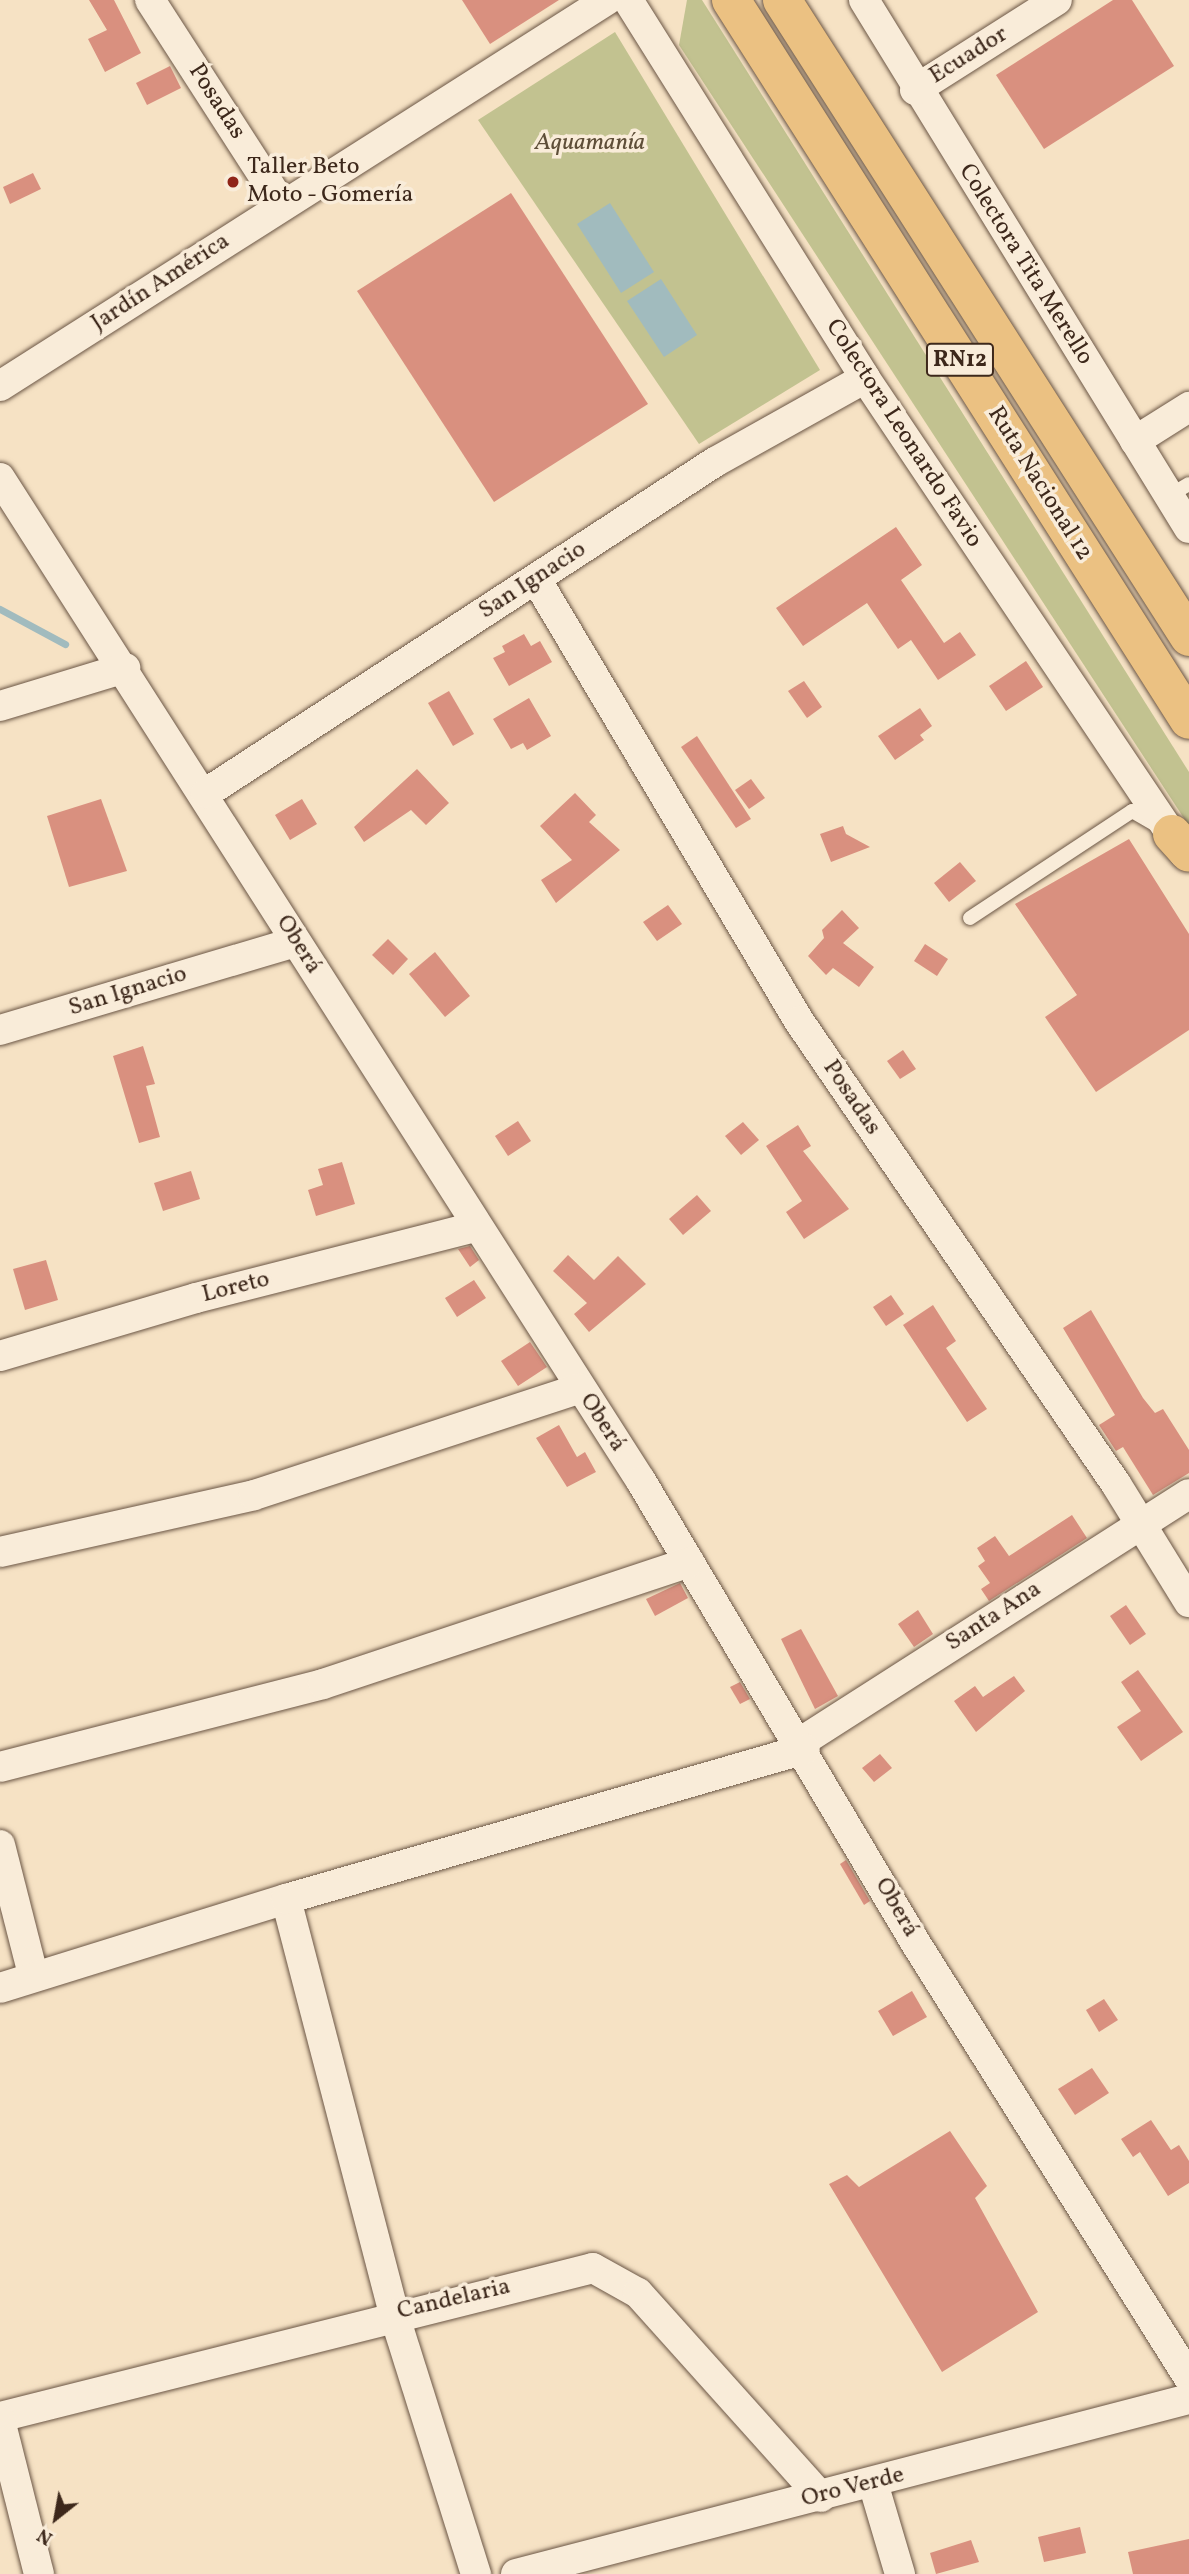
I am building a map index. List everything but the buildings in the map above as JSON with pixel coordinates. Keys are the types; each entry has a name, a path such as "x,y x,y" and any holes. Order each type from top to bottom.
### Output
{"highway":[{"name":"Ruta Nacional 12","path":"731,0 1189,720"},
{"name":"Ruta Nacional 12","path":"782,0 1189,636"}],"street":[{"name":"Posadas","path":"150,0 282,205"},
{"name":"Jardín América","path":"0,386 607,0"},
{"name":"Colectora Leonardo Favio","path":"628,0 865,378 1183,849"},
{"name":"Colectora Tita Merello","path":"864,0 915,90 1135,441 1179,490 1189,528"},
{"name":"Ecuador","path":"915,90 1057,0"},
{"name":"San Ignacio","path":"206,793 715,462 865,378"},
{"path":"1135,441 1189,407"},
{"name":"Oberá","path":"0,478 206,793 295,942 474,1227 690,1562 802,1746 915,1942 1189,2378"},
{"name":"Posadas","path":"536,579 799,1021 1140,1523 1189,1602"},
{"path":"0,706 125,668"},
{"name":"San Ignacio","path":"0,1030 295,942"},
{"name":"Loreto","path":"0,1356 197,1298 474,1227"},
{"path":"0,1552 254,1495 579,1388"},
{"name":"Santa Ana","path":"33,1974 802,1746 1140,1523 1189,1494"},
{"path":"0,1767 323,1684 690,1562"},
{"path":"0,1845 33,1974 0,1988"},
{"path":"285,1899 394,2314 476,2574"},
{"name":"Candelaria","path":"0,2419 394,2314 593,2268 638,2293 821,2497"},
{"name":"Oro Verde","path":"516,2574 821,2497 1189,2399"},
{"path":"0,2419 39,2574"},
{"path":"873,2483 900,2574"}],"lane":[{"path":"970,918 1132,811 1183,849"}],"green space":[{"path":"687,0 702,0 1189,772 1189,826 679,45"},
{"name":"Aquamanía","path":"615,32 820,370 699,444 478,120"}],"water":[{"path":"610,203 654,272 621,293 577,224"},
{"path":"661,279 697,335 664,357 627,301"}],"waterway":[{"path":"0,609 65,644"}],"place":[{"name":"Taller Beto Moto - Gomería","path":"233,182"}]}
